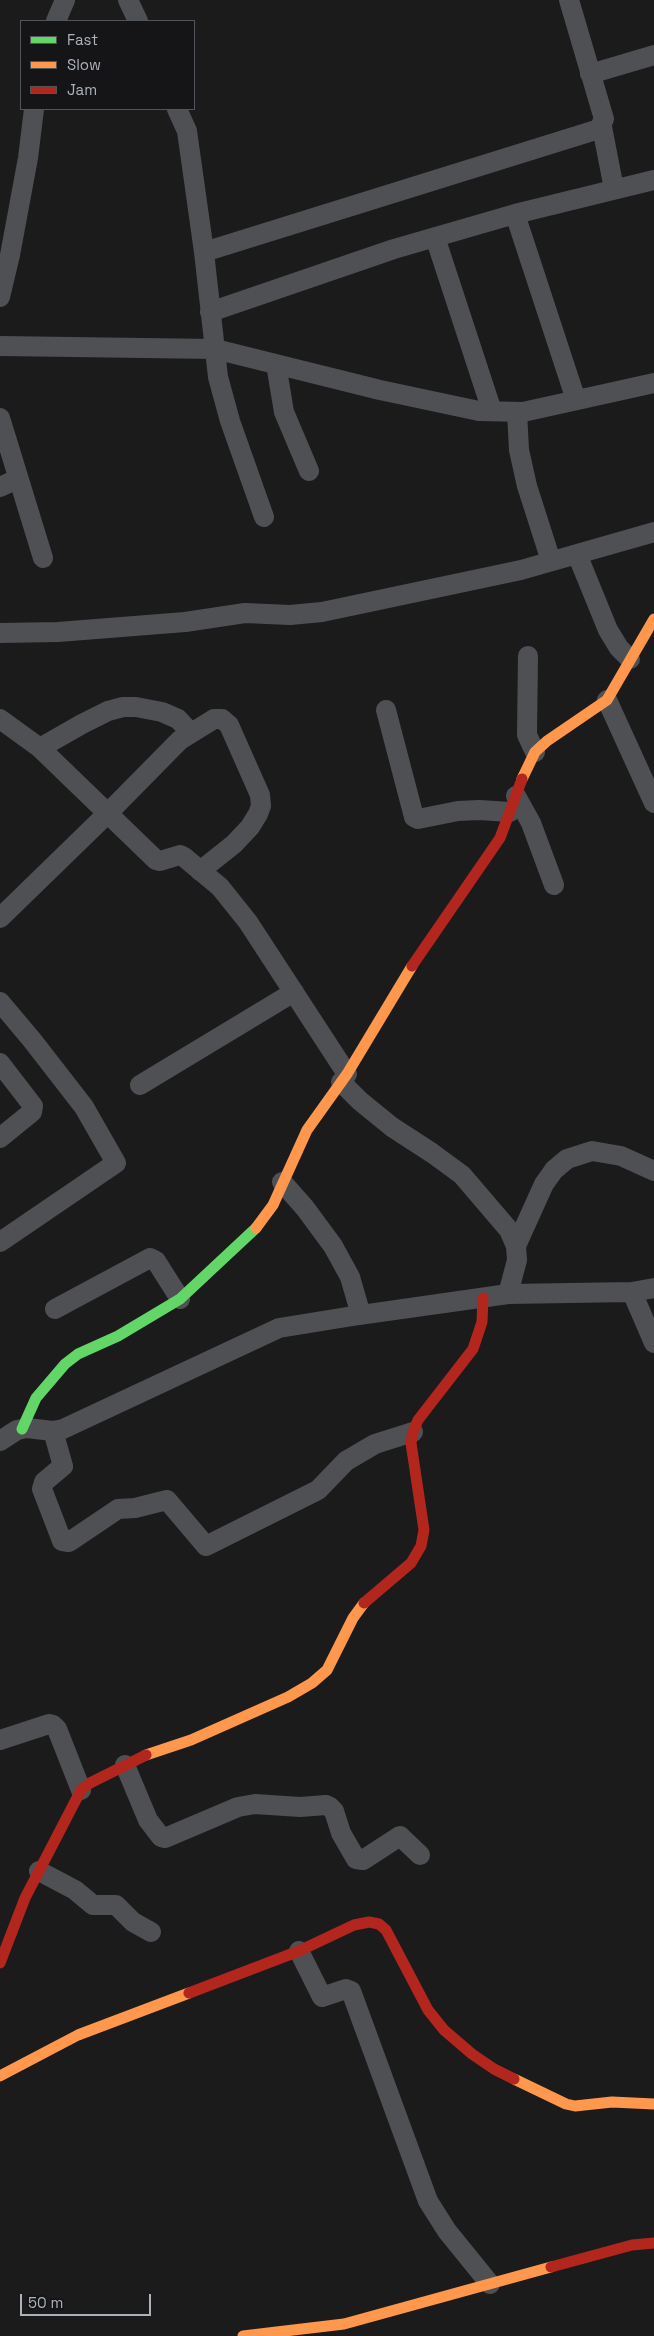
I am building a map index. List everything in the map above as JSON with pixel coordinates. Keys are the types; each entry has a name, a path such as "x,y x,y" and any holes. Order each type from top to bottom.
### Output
{"street":[{"path":"56,20 64,0"},
{"path":"128,0 138,20"},
{"path":"568,0 604,119 602,126 614,188"},
{"path":"590,74 654,56"},
{"path":"0,297 10,255 28,158 34,110"},
{"path":"177,110 187,131 204,252 218,377 224,402 264,517"},
{"path":"204,252 487,164 602,126"},
{"path":"210,312 394,249 515,214 614,188 654,180"},
{"path":"515,214 576,400"},
{"path":"435,237 492,411"},
{"path":"0,346 214,348 380,390 478,411 517,412 654,383"},
{"path":"276,364 284,412 309,471"},
{"path":"517,412 519,450 527,486 551,561"},
{"path":"0,418 9,483 43,558"},
{"path":"0,633 58,632 185,622 222,614 290,615 322,612 551,561 654,532"},
{"path":"577,554 608,630 619,648 630,659"},
{"path":"22,1429 36,1398 65,1364 78,1354 126,1331 180,1298 256,1228 273,1205 307,1130 344,1078 420,954 500,838 528,764 535,752 547,741 607,700 654,619"},
{"path":"528,656 527,735 535,752"},
{"path":"607,700 654,803"},
{"path":"40,748 82,724 108,711 122,707 136,706 162,712 178,719 190,732"},
{"path":"386,710 414,818 418,819 513,804"},
{"path":"0,720 40,748 109,812 156,860 160,861 180,856 220,887 237,907 294,992 344,1078 360,1101 392,1127 432,1152 462,1176 509,1230 516,1246 517,1260 508,1294"},
{"path":"0,918 190,732 214,720 225,720 237,743 260,800 258,814 250,827 234,844 200,871"},
{"path":"513,804 531,823 554,885"},
{"path":"140,1085 294,992"},
{"path":"0,1002 84,1107 116,1163 0,1242"},
{"path":"0,1063 33,1106 32,1112 0,1138"},
{"path":"516,1246 544,1184 554,1170 567,1159 592,1151 621,1156 654,1171"},
{"path":"282,1182 334,1246 350,1277 361,1315"},
{"path":"55,1309 150,1258 156,1262 180,1298"},
{"path":"0,1441 27,1428 52,1431 63,1429 279,1328 508,1294 632,1292 654,1288"},
{"path":"632,1292 654,1343"},
{"path":"0,1963 25,1898 81,1790 90,1783 145,1755 191,1740 288,1698 312,1683 327,1670 353,1618 365,1600 411,1563 421,1546 424,1530 411,1443 413,1432 418,1420 473,1349 482,1322 483,1298"},
{"path":"52,1431 62,1466 44,1482 42,1489 62,1542 69,1542 118,1509 135,1508 167,1500 206,1546 318,1490 346,1461 375,1444 413,1432"},
{"path":"0,1740 49,1724 53,1725 57,1729 81,1790"},
{"path":"125,1765 148,1820 161,1837 165,1838 238,1807 255,1804 300,1807 326,1805 334,1811 341,1833 356,1859 363,1860 400,1836 420,1855"},
{"path":"40,1871 75,1890 93,1905 116,1905 133,1922 151,1932"},
{"path":"0,2076 78,2035 299,1951 354,1925 370,1922 379,1924 386,1930 428,2010 444,2030 472,2054 494,2069 566,2104 575,2106 612,2102 654,2104"},
{"path":"299,1951 322,1997 346,1989 351,1991 428,2202 447,2231 490,2284"},
{"path":"244,2336 356,2328 490,2284 632,2245 654,2242"}],"traffic: fast":[{"path":"22,1429 36,1398 65,1364 78,1354 118,1336 180,1299 256,1228"}],"traffic: slow":[{"path":"522,779 535,752 547,741 607,700 654,619"},
{"path":"256,1228 273,1205 307,1130 347,1074 412,966"},
{"path":"146,1755 191,1740 288,1697 312,1683 327,1670 353,1618 364,1603"},
{"path":"0,2076 78,2035 189,1993"},
{"path":"514,2079 566,2104 575,2106 612,2102 654,2104"},
{"path":"243,2336 344,2324 551,2267"}],"traffic: jam":[{"path":"412,966 500,838 522,779"},
{"path":"364,1603 411,1563 421,1546 424,1530 411,1443 413,1432 418,1420 473,1349 482,1322 483,1298"},
{"path":"0,1963 25,1898 81,1790 90,1783 146,1755"},
{"path":"189,1993 299,1951 354,1925 369,1922 379,1924 386,1930 428,2010 444,2030 472,2054 494,2069 514,2079"},
{"path":"551,2267 632,2245 654,2243"}]}
